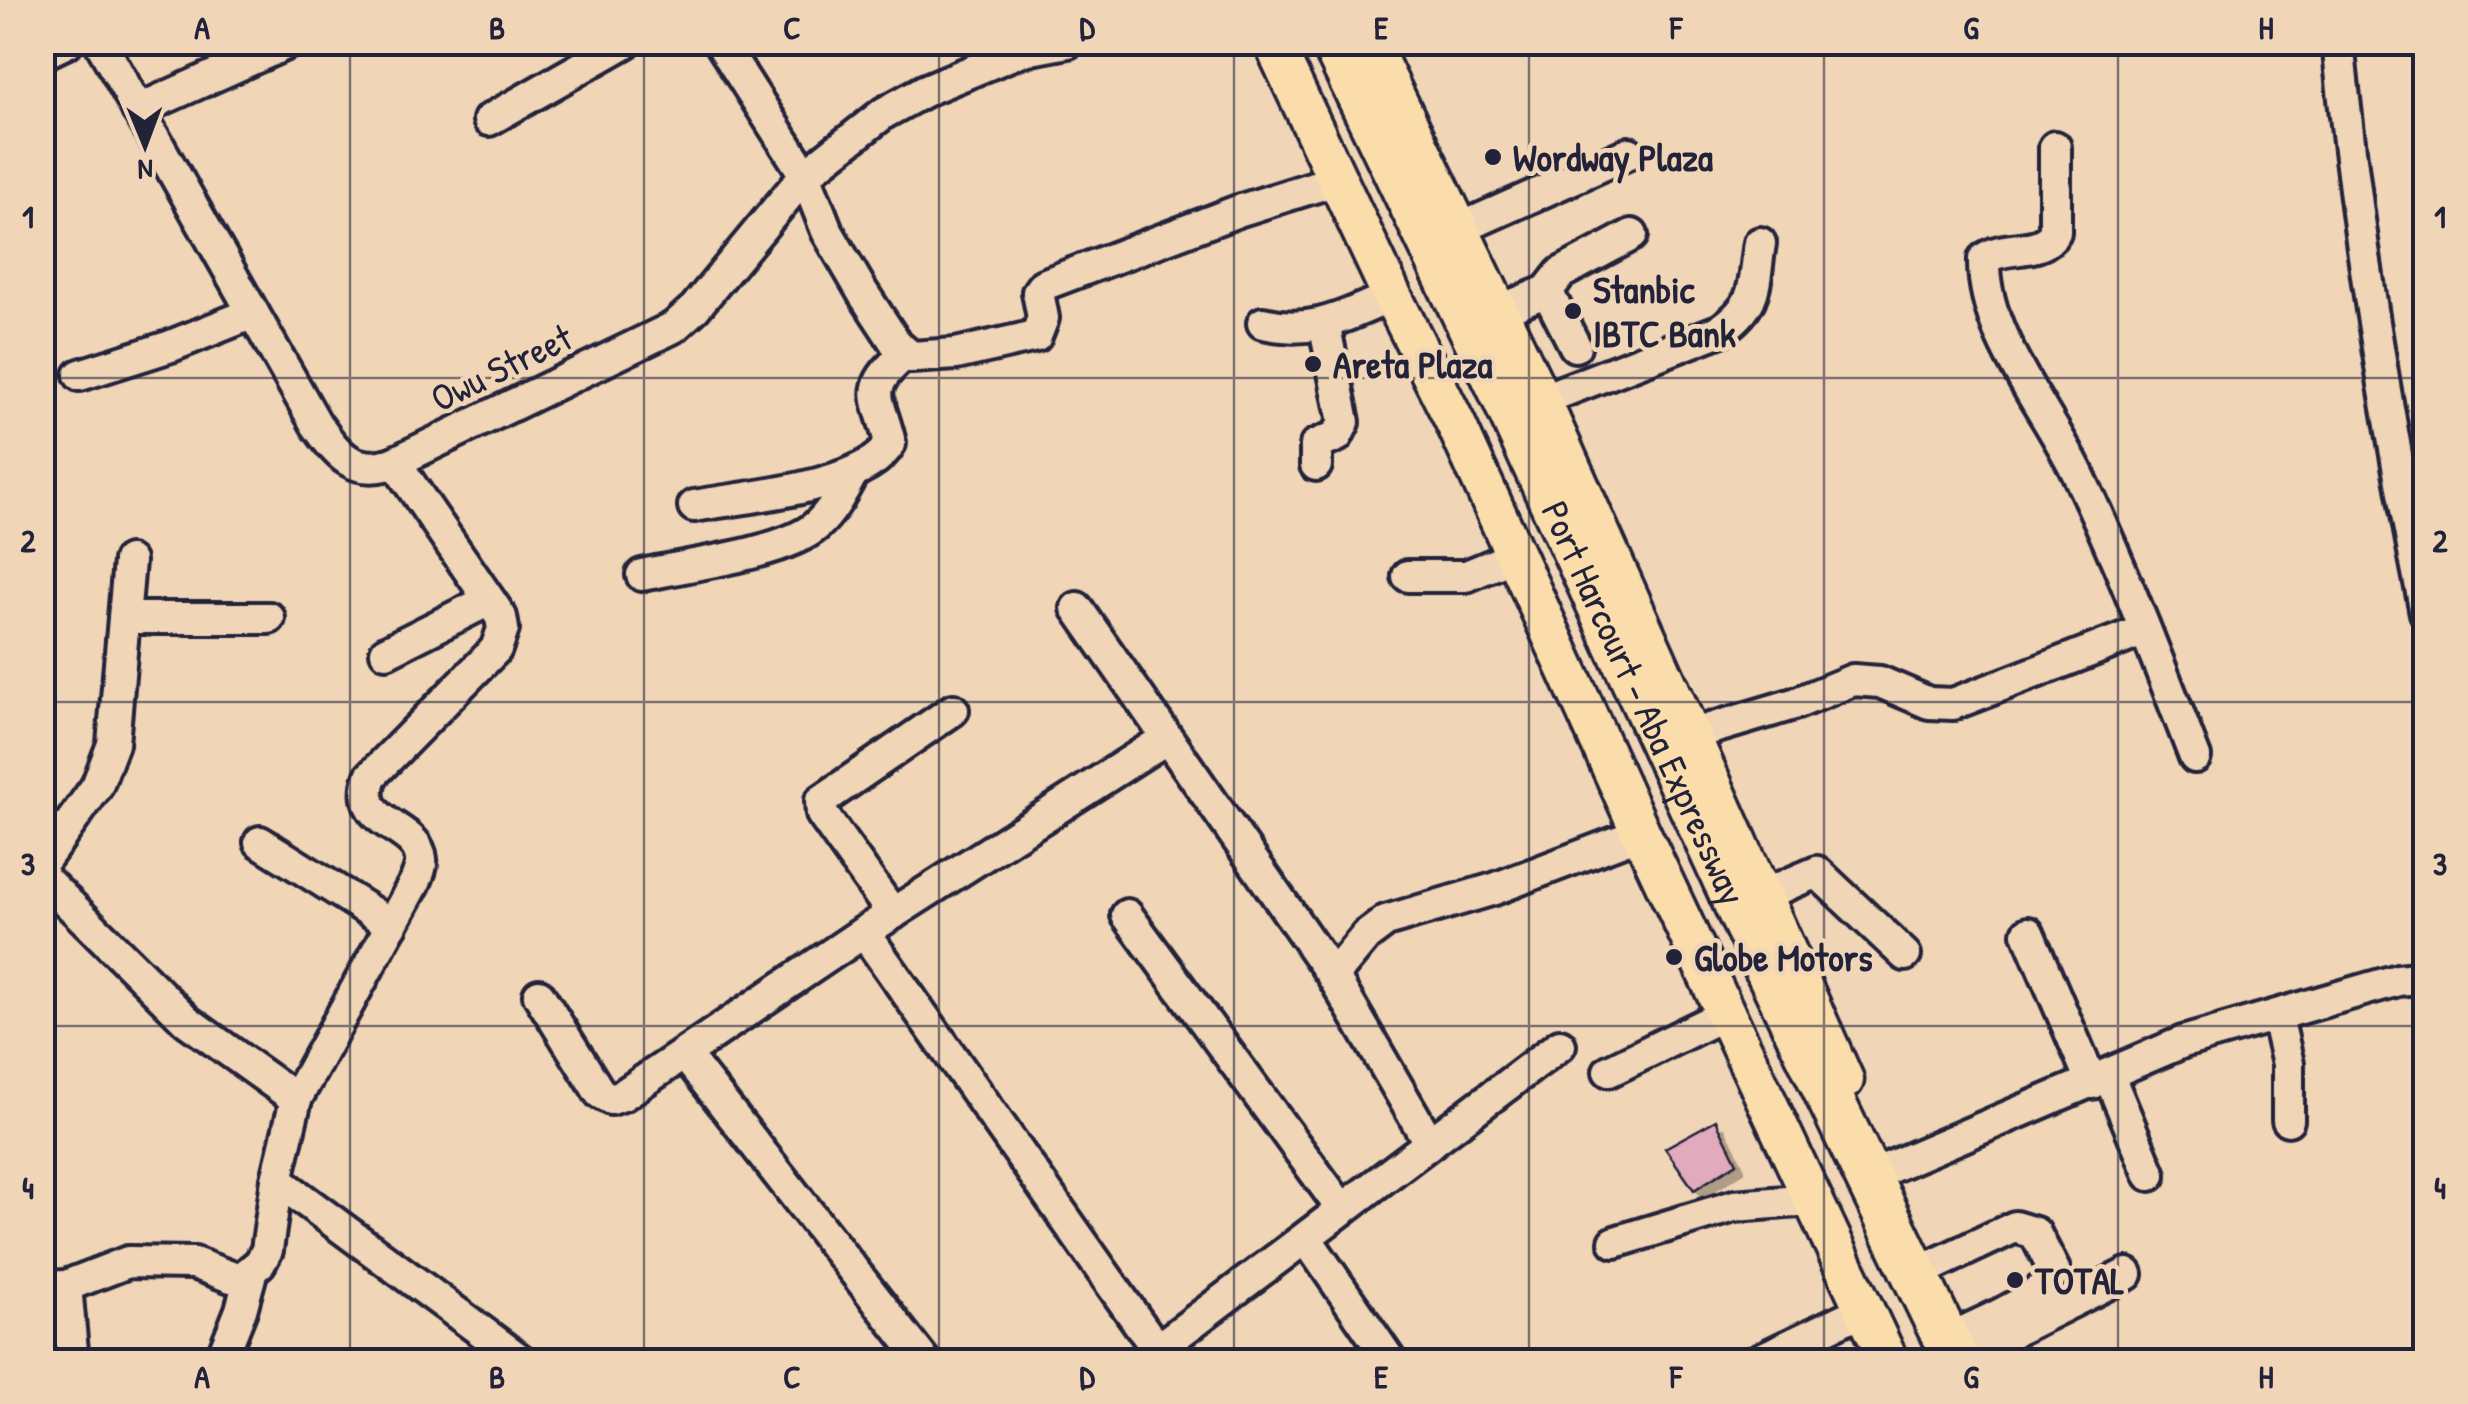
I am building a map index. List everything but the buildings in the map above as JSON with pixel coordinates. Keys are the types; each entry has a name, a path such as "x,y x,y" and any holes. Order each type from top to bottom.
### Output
{"highway":[{"name":"Port Harcourt - Aba Expressway","path":"1308,42 1756,1016 1923,1362"},
{"name":"Port Harcourt - Aba Expressway","path":"1334,42 1421,288 1500,390 1749,930 1968,1351"}],"main road":[{"path":"1273,42 1336,180 1421,288 1516,555 1641,833 1889,1362"},
{"path":"1369,42 1541,400 1968,1351"}],"street":[{"path":"42,54 67,42"},
{"path":"100,42 333,448 361,467 395,462 500,617 503,629 496,648 371,776 367,788 370,807 412,842 422,860 415,882 296,1099 277,1180 268,1250 251,1273 225,1350"},
{"path":"138,110 290,42"},
{"path":"489,120 626,42"},
{"path":"720,42 804,175 827,231 863,293 910,357 956,354 1036,336 1042,318 1038,292 1043,285 1238,210 1336,180"},
{"name":"Owu Street","path":"395,462 674,327 695,308 804,175 884,113 1016,47 1068,42"},
{"path":"2338,42 2351,172 2387,416 2426,613"},
{"path":"2055,147 2055,232 2050,241 2030,248 1996,250 1984,260 1989,298 1997,328 2077,472 2195,756"},
{"path":"1460,230 1629,153"},
{"path":"1498,311 1547,291 1561,273 1632,235"},
{"path":"1541,400 1721,330 1744,313 1752,298 1760,243"},
{"path":"1262,323 1305,328 1421,288"},
{"path":"1547,291 1575,346"},
{"path":"80,375 170,346 253,313"},
{"path":"1316,464 1316,445 1337,436 1344,422 1324,323"},
{"path":"694,506 837,480 862,470 890,443 876,388 882,373 905,354"},
{"path":"642,575 761,549 803,535 830,510 852,474"},
{"path":"1408,576 1461,577 1516,555"},
{"path":"42,863 105,771 113,744 130,561"},
{"path":"386,652 489,600"},
{"path":"1077,608 1332,976 1430,1142"},
{"path":"124,618 269,618"},
{"path":"1690,736 1797,703 1853,680 1880,682 1929,704 1954,704 2145,630"},
{"path":"893,914 822,814 821,800 954,710"},
{"path":"539,995 600,1093 611,1099 623,1096 864,932 1166,738"},
{"path":"1332,976 1366,936 1386,921 1494,888 1641,833"},
{"path":"260,842 392,925"},
{"path":"1763,895 1816,872 1905,955"},
{"path":"42,877 187,1021 296,1099"},
{"path":"1127,915 1342,1208"},
{"path":"864,932 1162,1355 1342,1208 1560,1045"},
{"path":"2028,933 2150,1175"},
{"path":"1886,1170 2183,1042 2398,980 2426,978"},
{"path":"1609,1071 1726,1014"},
{"path":"2277,1018 2288,1064 2288,1120"},
{"path":"686,1056 925,1362"},
{"path":"277,1180 523,1362"},
{"path":"1615,1242 1734,1206 1812,1200"},
{"path":"1932,1266 2016,1227 2034,1233 2054,1270 2048,1285 1988,1321 1968,1351"},
{"path":"1306,1238 1392,1362"},
{"path":"74,1362 54,1286 128,1262 194,1263 231,1277 251,1273"},
{"path":"1968,1351 2127,1274"},
{"path":"1755,1362 1865,1309"}],"place":[{"name":"Wordway Plaza","path":"1493,157"},
{"name":"Stanbic IBTC Bank","path":"1573,311"},
{"name":"Areta Plaza","path":"1313,364"},
{"name":"Globe Motors","path":"1674,957"},
{"name":"TOTAL","path":"2015,1280"}]}
